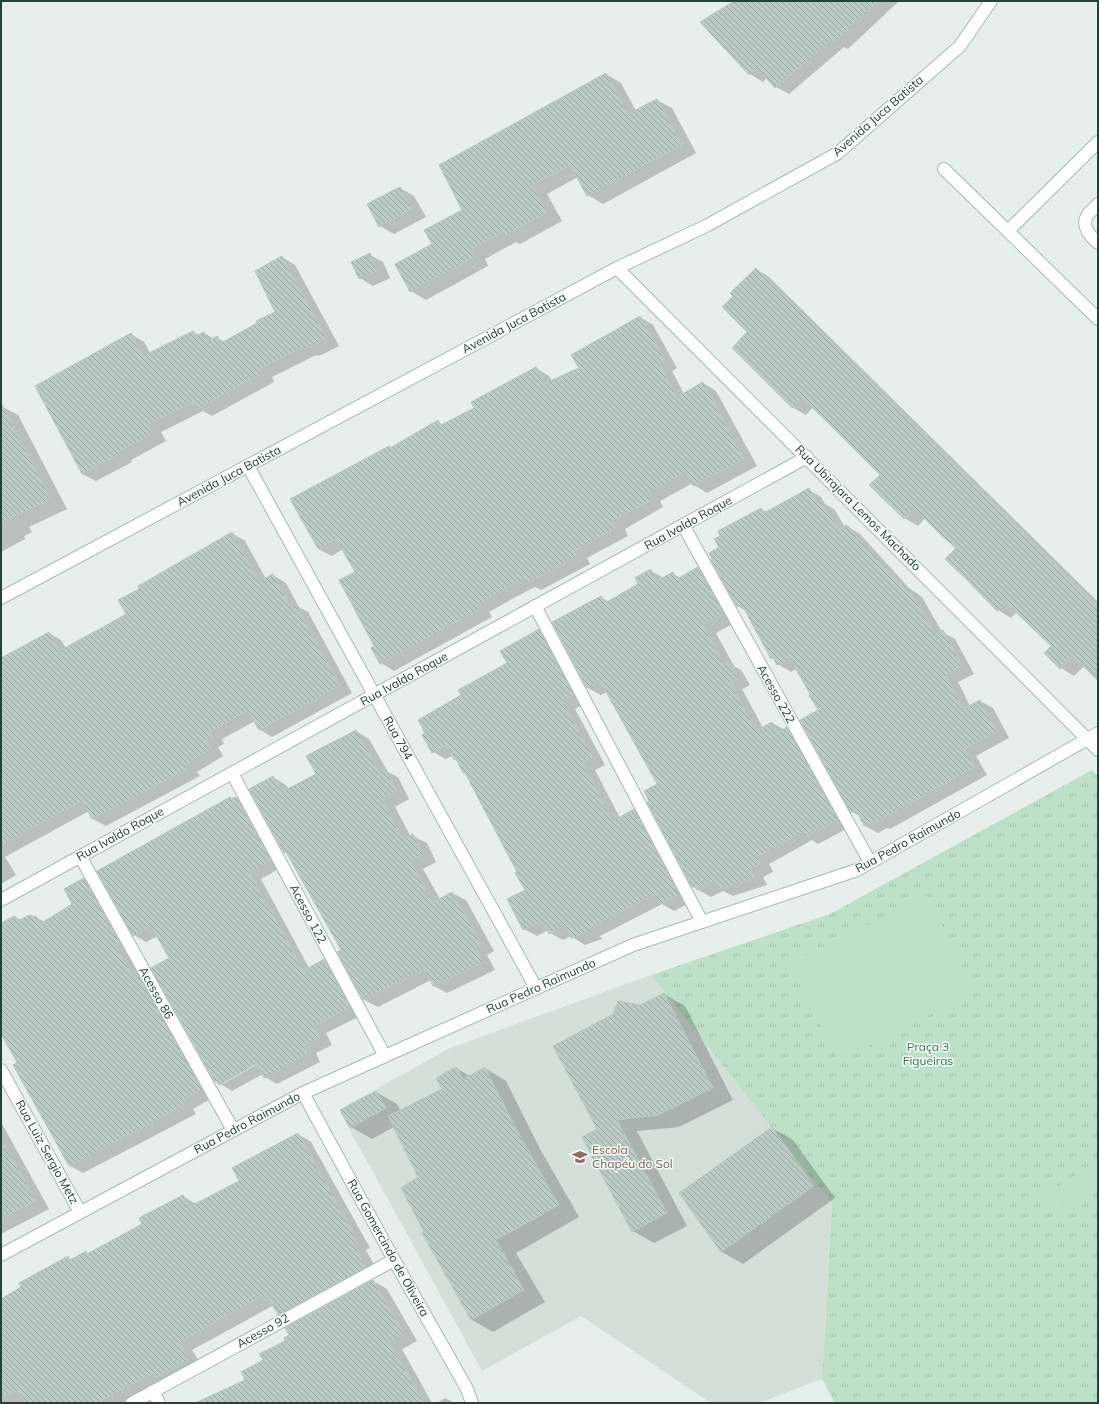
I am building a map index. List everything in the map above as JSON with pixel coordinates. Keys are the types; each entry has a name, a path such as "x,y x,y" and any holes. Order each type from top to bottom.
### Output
{"street":[{"name":"Avenida Juca Batista","path":"1,598 617,268 706,226 838,153 960,46 991,1"},
{"path":"1008,231 1098,142"},
{"path":"944,169 1098,318"},
{"path":"1098,204 1086,217 1085,225 1090,236 1098,244"},
{"name":"Rua Ubirajara Lemos Machado","path":"617,268 807,457 1093,736 1098,750"},
{"name":"Rua Ivaldo Roque","path":"1,900 807,457"},
{"name":"Rua 794","path":"248,466 536,988"},
{"name":"Acesso 222","path":"683,525 870,862"},
{"path":"535,606 702,922"},
{"name":"Rua Pedro Raimundo","path":"1,1255 303,1093 536,988 633,945 857,870 1093,736"},
{"name":"Acesso 122","path":"232,773 385,1056"},
{"name":"Acesso 86","path":"80,856 233,1130"},
{"name":"Rua Luiz Sergio Metz","path":"1,1070 80,1212"},
{"name":"Rua Gomercindo de Oliveira","path":"303,1093 394,1260 467,1389 472,1403"},
{"name":"Acesso 92","path":"132,1403 394,1260"},
{"path":"153,1391 159,1403"}],"shaded area":[{"name":"Escola Chapéu do Sol","path":"651,975 832,1204 822,1379 759,1403 711,1403 581,1316 482,1371 339,1110 450,1048"}],"green space":[{"name":"Praça 3 Figueiras","path":"1092,770 1098,776 1098,1403 835,1403 822,1379 832,1204 651,975 830,914"},
{"path":"928,895 974,992 839,1062 790,963"},
{"path":"1098,1160 1098,1183 1050,1215 1039,1199"}],"building":[{"path":"734,1 878,1 834,42 831,39 775,88 757,68 749,75 700,22"},
{"path":"606,73 628,114 657,99 682,145 587,196 570,165 533,185 547,212 504,236 502,232 470,250 474,257 410,292 395,264 432,244 424,230 462,210 439,165"},
{"path":"400,187 412,209 379,227 367,204"},
{"path":"370,253 378,271 359,279 351,262"},
{"path":"282,256 326,338 305,349 303,347 259,369 261,374 197,409 193,402 148,424 153,433 82,474 35,386 131,333 143,356 193,331 196,336 204,332 208,341 217,336 221,343 257,323 256,321 275,312 255,271"},
{"path":"756,268 1098,606 1098,681 1073,656 1060,669 1044,653 1051,646 1006,603 997,611 945,559 956,548 914,508 904,519 869,485 880,475 828,423 802,398 792,408 732,348 747,332 722,307 733,296 730,293"},
{"path":"640,316 665,360 659,363 677,397 703,382 744,459 693,486 686,472 647,493 651,500 612,521 616,528 574,551 577,556 527,583 524,578 477,605 479,609 380,664 371,648 374,646 339,580 355,572 336,539 318,549 290,499 389,446 390,448 438,420 441,425 474,408 471,402 536,367 545,383 579,368 571,355"},
{"path":"1,403 51,499 1,523"},
{"path":"809,488 817,503 821,501 839,529 847,525 896,579 909,589 935,634 943,630 962,666 946,675 963,709 980,700 997,731 964,749 975,767 876,822 875,820 864,826 856,810 851,813 800,720 818,710 790,658 777,665 773,657 771,659 742,605 737,607 711,560 712,559 709,553 719,547 714,539 720,536 718,531 761,508 764,513"},
{"path":"232,532 259,582 273,574 290,606 295,604 340,686 259,730 248,711 209,732 212,736 206,739 211,749 185,765 187,769 92,819 82,801 1,845 1,658 49,632 59,651 114,621 126,614 118,600 139,589 138,586"},
{"path":"698,567 724,614 703,625 724,664 728,661 738,677 730,682 756,731 772,722 778,732 787,727 838,820 804,837 802,832 757,857 761,864 750,870 755,878 719,889 715,881 697,890 695,886 692,887 647,802 649,801 644,791 657,784 600,681 587,688 552,622 601,596 605,603 638,584 635,578 651,569 657,581 673,572 677,579"},
{"path":"539,629 574,695 562,702 593,757 582,763 613,821 634,809 679,894 660,904 654,894 588,929 590,931 571,938 565,925 549,934 541,920 523,930 507,899 525,890 515,873 517,872 465,773 463,773 456,759 454,760 446,745 432,753 422,735 425,733 418,720 461,695 458,690 507,663 500,651"},
{"path":"356,730 379,771 384,769 397,791 382,799 403,840 413,834 423,854 411,861 421,881 433,902 452,892 481,944 475,947 483,962 433,986 424,969 363,1000 337,952 341,950 286,852 284,853 249,789 273,776 282,792 316,774 306,756"},
{"path":"230,797 231,799 236,797 271,860 249,872 303,971 324,959 350,1007 314,1026 320,1037 304,1046 308,1054 264,1078 256,1064 219,1085 217,1081 215,1082 151,968 169,958 151,926 133,936 97,871"},
{"path":"84,878 120,943 115,945 134,978 138,975 202,1089 181,1101 184,1106 69,1166 13,1065 17,1062 1,1034 1,923 15,916 18,921 32,915 33,917 36,916 40,924 72,904 64,889"},
{"path":"664,993 713,1088 658,1115 617,1120 667,1213 632,1232 582,1137 597,1129 553,1046 613,1014 618,1001 640,1005"},
{"path":"456,1067 463,1079 485,1067 519,1134 559,1205 496,1240 524,1290 471,1320 422,1233 424,1232 401,1188 418,1177 388,1116 442,1089 436,1078"},
{"path":"376,1091 386,1108 350,1128 340,1110"},
{"path":"772,1127 814,1186 721,1252 679,1193"},
{"path":"298,1133 357,1240 353,1242 366,1267 278,1315 269,1299 266,1301 264,1296 260,1297 179,1342 189,1359 156,1377 154,1373 96,1403 25,1403 18,1391 16,1393 14,1391 1,1398 1,1299 21,1287 19,1283 68,1256 70,1260 86,1251 87,1254 142,1224 139,1218 183,1195 189,1207 239,1181 232,1168"},
{"path":"1,1138 36,1201 1,1219"},
{"path":"373,1280 404,1333 389,1342 424,1403 195,1403 245,1380 241,1372 263,1360 259,1354 285,1341 284,1338 289,1335 285,1328"}],"place":[{"name":"Escola Chapéu do Sol","path":"580,1157"}]}
